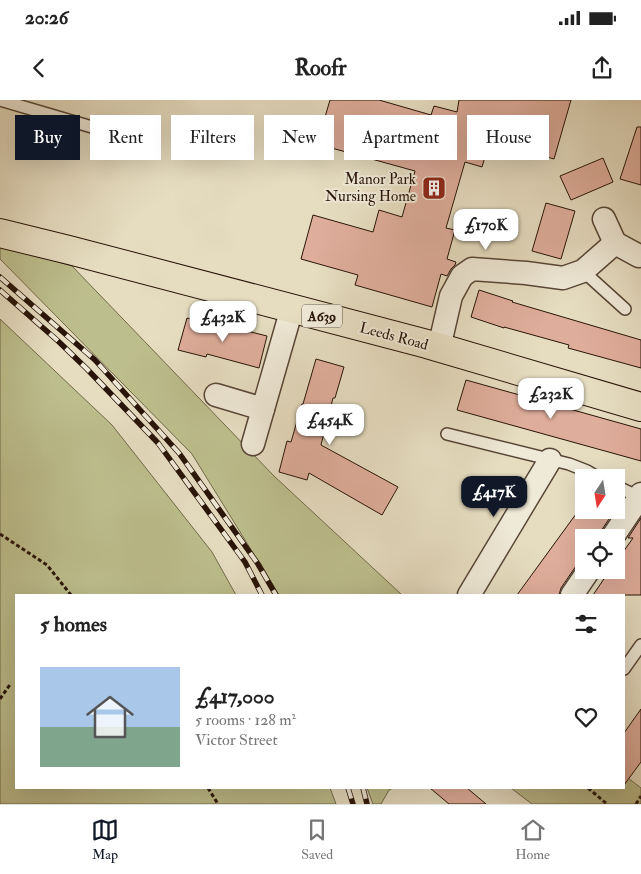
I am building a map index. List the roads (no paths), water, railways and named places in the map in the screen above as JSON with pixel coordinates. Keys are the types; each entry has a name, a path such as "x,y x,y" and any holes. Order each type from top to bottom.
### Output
{"main road":[{"name":"Leeds Road","path":"0,233 292,308 439,348 641,407"}],"street":[{"path":"604,219 615,243 639,256"},
{"path":"439,348 452,296 462,276 472,269 564,278 583,271 615,243"},
{"path":"253,444 292,308"},
{"path":"216,395 263,409"},
{"path":"470,594 550,460"},
{"path":"618,529 640,497"},
{"path":"573,594 583,579"}],"lane":[{"path":"0,100 90,126"},
{"path":"583,271 625,309"},
{"path":"447,434 569,464 580,469"},
{"path":"625,490 640,497"},
{"path":"625,668 641,645"}],"railway":[{"path":"0,277 95,360 179,453 258,564 275,594"},
{"path":"0,290 87,369 158,443 245,562 261,594"},
{"path":"348,789 353,804"},
{"path":"363,789 367,804"}],"place":[{"name":"Manor Park Nursing Home","path":"434,188"}]}
